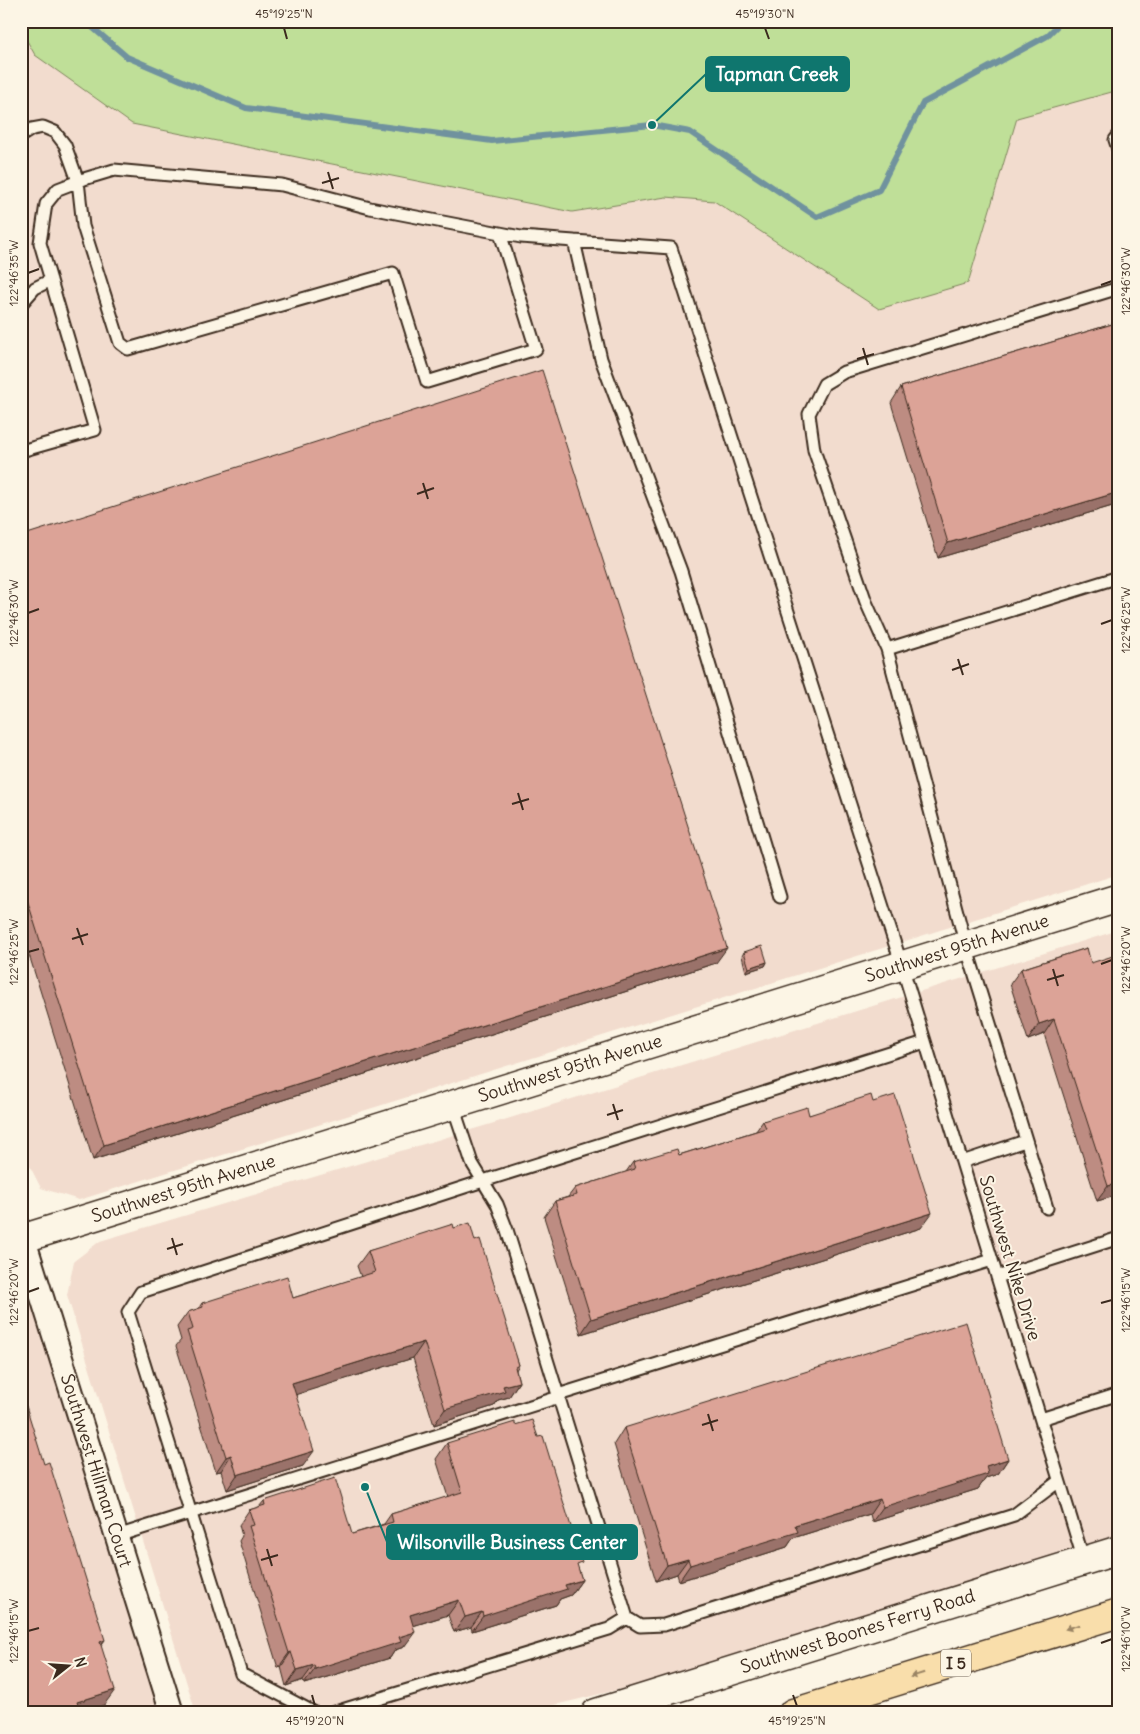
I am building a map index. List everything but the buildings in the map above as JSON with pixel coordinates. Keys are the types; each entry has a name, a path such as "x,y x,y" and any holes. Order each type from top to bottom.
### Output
{"highway":[{"name":"I 5","path":"792,1713 1119,1613"}],"main road":[{"name":"Southwest 95th Avenue","path":"22,1236 453,1106 1119,898"},
{"name":"Southwest Boones Ferry Road","path":"596,1713 1119,1550"}],"street":[{"name":"Southwest Hillman Court","path":"22,1236 172,1713"}],"lane":[{"path":"21,136 32,129 43,128 54,132 65,145 78,181 83,226 120,343 128,349 393,273 427,382 536,349 500,233"},
{"path":"1119,135 1115,140 1119,152"},
{"path":"21,452 95,430 40,243 46,204 58,189 78,181 114,170 282,185 370,208 500,233 521,237 574,241 601,359 682,571 780,897"},
{"name":"Southwest Nike Drive","path":"574,241 671,248 902,966 1084,1561"},
{"path":"21,304 35,288 51,280"},
{"path":"1046,1208 966,946 887,649 866,602 814,450 809,414 824,384 844,372 1119,288"},
{"path":"887,649 1119,576"},
{"path":"315,1713 241,1674 128,1312 141,1292 483,1181 925,1042"},
{"path":"453,1106 472,1163 496,1204 507,1230 627,1618 640,1626 664,1626 1014,1514 1059,1481"},
{"path":"962,1162 1025,1141"},
{"path":"997,1277 1119,1238"},
{"path":"117,1536 992,1260"},
{"path":"1041,1419 1119,1394"},
{"path":"332,1713 609,1629 627,1618"}],"shaded area":[{"path":"21,21 1119,21 1119,874 79,1200 41,1188 21,1149"},
{"path":"1119,930 1119,1534 662,1679 522,1713 196,1713 67,1295 74,1261 100,1241 494,1123"},
{"path":"21,1282 35,1312 163,1713 21,1713"}],"green space":[{"path":"21,21 1119,21 1119,90 1017,118 968,283 879,309 714,201 666,197 572,212 132,124 35,55 21,30"}],"waterway":[{"path":"85,21 127,57 246,108 492,141 652,125 690,132 817,217 879,190 923,103 1047,36 1062,21"}],"place":[{"name":"Tapman Creek","path":"652,125"},
{"name":"Wilsonville Business Center","path":"365,1487"}]}
